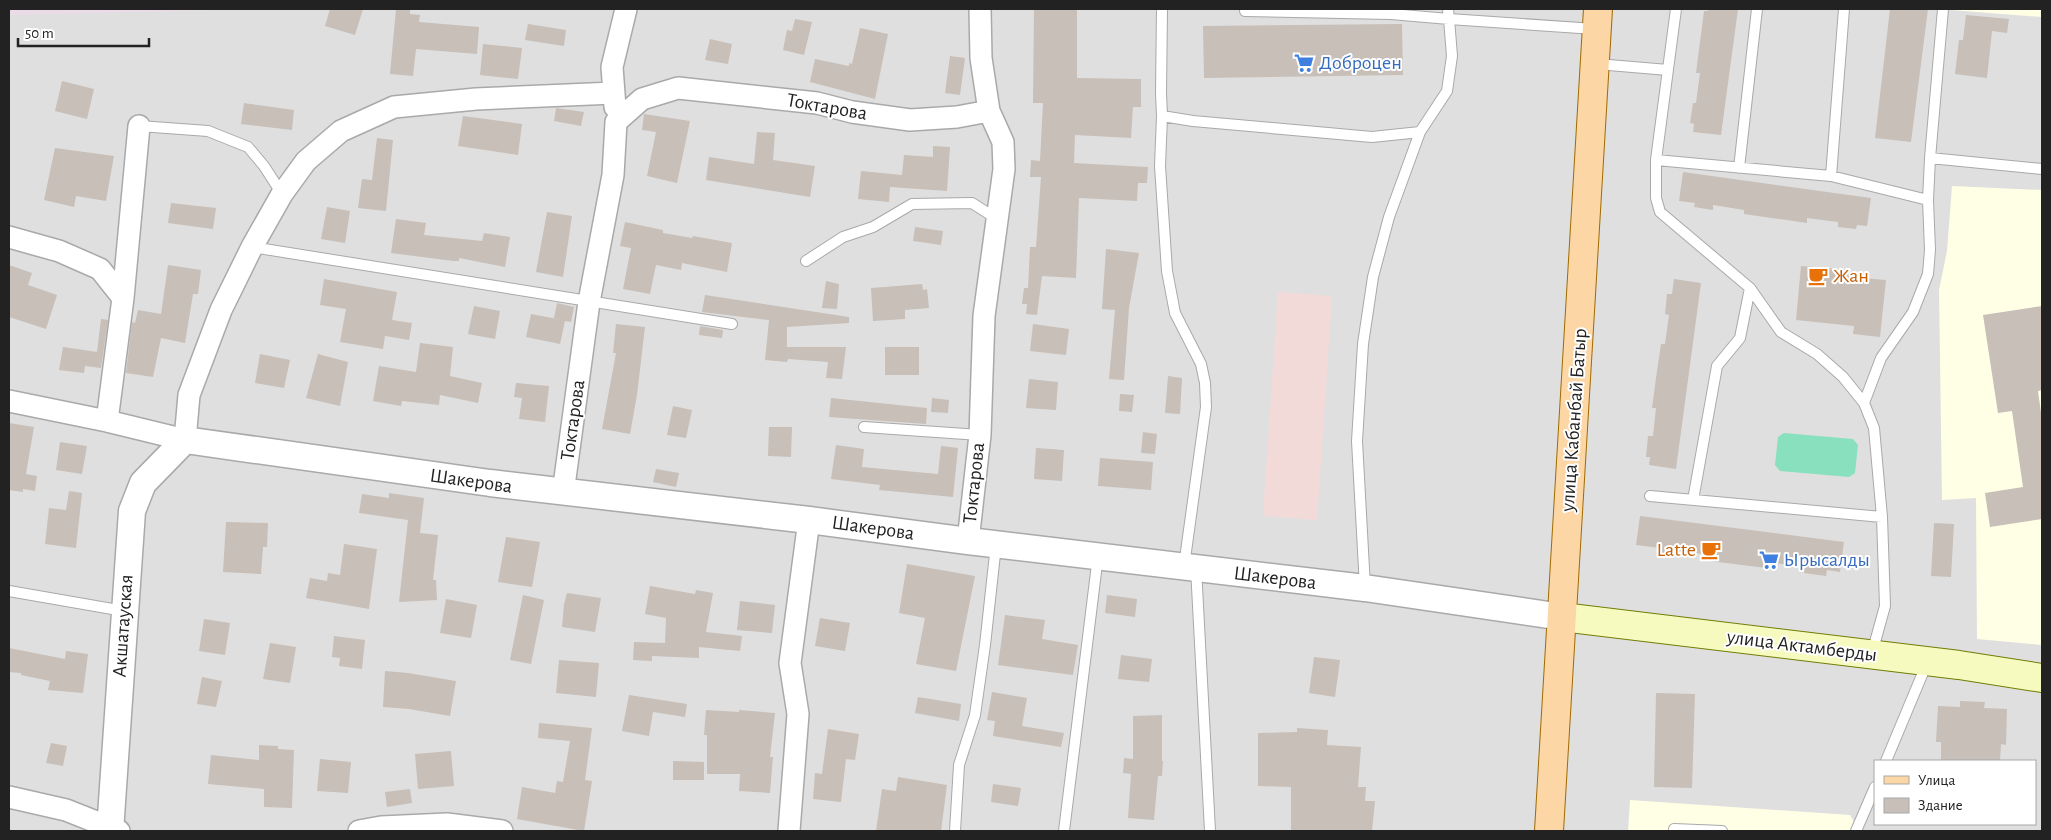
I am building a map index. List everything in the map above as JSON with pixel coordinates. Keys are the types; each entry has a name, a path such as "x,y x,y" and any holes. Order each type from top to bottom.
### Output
{"main road":[{"name":"улица Кабанбай Батыр","path":"1549,831 1597,19"},
{"name":"улица Актамберды","path":"1562,617 1872,654 2042,678"}],"street":[{"path":"616,122 612,67 626,9"},
{"path":"980,9 981,58 989,112"},
{"name":"Токтарова","path":"563,493 589,302 612,175 616,122 642,99 678,88 817,102 852,112 910,120 957,117 989,112 1003,142 1004,169 984,316 980,435 968,541"},
{"path":"9,401 107,421 185,440 189,395 221,310 252,247 282,194 306,161 341,131 394,107 476,99 614,93"},
{"path":"107,421 124,298 139,126"},
{"path":"9,237 59,251 100,269 124,298"},
{"name":"Шакерова","path":"185,440 563,493 809,520 968,541 1365,588 1562,617"},
{"name":"Акшатауская","path":"113,830 124,611 132,511 143,483 185,440"},
{"path":"789,831 798,714 790,663 809,520"},
{"path":"9,798 66,810 113,830"},
{"path":"359,831 381,827 447,824 502,831"}],"lane":[{"path":"1162,9 1160,166 1167,271 1175,313 1200,364 1205,383 1206,407 1190,567 1210,831"},
{"path":"1676,9 1656,160 1656,198 1660,212 1750,288 1781,332 1817,354 1843,376 1864,403 1874,428 1882,517 1885,606 1872,654"},
{"path":"1739,168 1758,9"},
{"path":"1831,176 1844,9"},
{"path":"1864,403 1881,358 1913,312 1928,274 1930,250 1928,200 1930,158 1943,9"},
{"path":"1245,12 1448,14 1597,19"},
{"path":"1365,588 1357,441 1364,344 1374,277 1389,217 1420,132 1447,91 1452,56 1448,14"},
{"path":"1595,64 1668,70"},
{"path":"1162,116 1193,121 1372,136 1420,132"},
{"path":"139,126 208,131 248,147 264,166 282,194"},
{"path":"1930,158 2042,169"},
{"path":"1656,160 1831,176 1928,200"},
{"path":"806,261 843,237 873,227 912,204 972,203 997,219"},
{"path":"252,247 732,324"},
{"path":"1693,500 1717,366 1740,338 1750,288"},
{"path":"864,427 980,435"},
{"path":"1650,496 1882,517"},
{"name":"Токтарова","path":"955,831 959,765 975,716 996,544"},
{"path":"1064,831 1098,556"},
{"path":"9,591 124,611"},
{"path":"1886,760 1927,662"},
{"path":"1856,831 1874,789"},
{"path":"1674,831 1674,829 1722,831"}],"shaded area":[{"path":"9,9 2042,9 2042,831 9,831"},
{"path":"9,9 259,9 9,15"},
{"path":"2042,9 2042,17 1951,10"},
{"path":"1952,186 2042,190 2042,645 1977,639 1976,498 1942,500 1939,290 1947,251"},
{"path":"1278,292 1332,296 1317,520 1263,516"},
{"path":"1630,800 1850,815 1859,831 1628,831"}],"green space":[{"path":"1784,433 1853,439 1858,445 1855,473 1849,477 1780,471 1775,465 1778,437"}],"building":[{"path":"330,9 363,9 355,35 325,26"},
{"path":"396,9 410,9 410,14 420,15 419,22 479,27 477,54 416,49 413,76 390,74"},
{"path":"1034,9 1077,9 1077,78 1141,79 1141,107 1133,107 1131,138 1075,135 1074,163 1148,167 1147,183 1138,183 1137,201 1079,198 1076,278 1042,276 1037,315 1026,314 1027,304 1022,304 1024,288 1028,288 1030,247 1036,247 1041,177 1030,177 1031,160 1040,161 1043,103 1033,103"},
{"path":"1709,9 1738,9 1721,135 1693,132 1694,124 1690,123 1693,103 1696,103 1700,73 1696,73 1704,11"},
{"path":"1890,9 1928,9 1911,142 1875,138"},
{"path":"1966,15 2009,19 2007,33 1992,31 1987,78 1955,74 1959,40 1963,40"},
{"path":"795,19 812,22 804,55 783,50 787,30 792,31"},
{"path":"528,24 566,30 564,46 525,40"},
{"path":"1402,24 1403,75 1204,78 1203,26"},
{"path":"860,28 888,34 875,99 810,82 815,59 849,66 849,63 852,64"},
{"path":"710,39 732,44 728,64 705,60"},
{"path":"483,44 522,48 518,79 480,75"},
{"path":"950,56 965,58 960,95 945,93"},
{"path":"62,81 94,89 87,119 55,111"},
{"path":"244,103 294,110 292,130 241,124"},
{"path":"556,108 584,112 581,126 554,121"},
{"path":"644,114 690,121 677,183 647,176 656,132 642,130"},
{"path":"463,116 522,124 518,155 458,146"},
{"path":"757,132 775,133 773,160 815,166 810,197 706,180 709,157 754,164"},
{"path":"377,138 393,140 386,211 358,208 362,179 372,180"},
{"path":"933,146 950,147 947,191 890,187 889,202 858,199 861,171 902,175 904,155 933,157"},
{"path":"55,148 114,156 106,201 76,196 74,207 44,200"},
{"path":"1683,172 1871,198 1867,226 1857,225 1856,229 1838,227 1838,222 1807,218 1807,223 1744,214 1744,210 1713,205 1713,210 1694,207 1695,203 1679,201"},
{"path":"171,203 216,208 213,229 168,223"},
{"path":"327,207 350,211 345,243 321,239"},
{"path":"547,212 572,216 563,277 536,272"},
{"path":"396,219 426,223 424,235 482,241 484,233 510,237 505,267 459,258 459,261 453,261 391,253"},
{"path":"625,222 663,230 663,233 732,243 727,272 682,263 681,270 656,265 650,294 623,289 631,248 620,246"},
{"path":"915,227 943,231 941,245 913,241"},
{"path":"1106,249 1139,253 1129,308 1124,380 1109,379 1115,310 1102,309"},
{"path":"9,265 32,273 28,285 57,295 46,329 9,317"},
{"path":"168,265 201,270 198,294 193,294 185,343 161,338 153,377 126,373 132,322 135,323 138,310 161,314"},
{"path":"1801,266 1850,270 1850,277 1886,280 1880,337 1853,334 1854,326 1796,320"},
{"path":"324,279 397,292 392,320 412,323 409,340 385,336 383,349 340,342 346,309 320,305"},
{"path":"1674,279 1701,283 1676,469 1649,465 1650,457 1646,457 1648,436 1653,436 1656,408 1652,408 1661,344 1665,344 1669,315 1665,314 1667,294 1672,294"},
{"path":"826,281 839,284 837,309 822,308"},
{"path":"922,284 923,290 927,289 929,308 905,310 905,319 873,321 871,288"},
{"path":"705,295 849,317 849,323 787,327 787,347 846,347 842,379 826,378 828,362 788,359 787,362 765,360 769,320 702,312"},
{"path":"557,303 574,307 571,322 565,321 560,344 526,337 531,314 563,320 554,318"},
{"path":"474,306 500,311 495,339 468,334"},
{"path":"2042,306 2042,390 2038,391 2042,420 2042,519 1990,527 1985,493 2023,487 2012,411 1998,413 1983,315"},
{"path":"101,319 108,320 101,368 85,366 84,373 59,370 63,347 97,352"},
{"path":"616,324 645,327 637,395 630,434 602,429 616,353 613,353"},
{"path":"1033,324 1069,329 1066,355 1030,351"},
{"path":"700,326 723,330 722,338 699,335"},
{"path":"420,343 453,347 450,376 482,383 478,403 440,395 439,405 402,401 401,406 373,401 379,366 416,372"},
{"path":"885,347 919,347 919,375 885,375"},
{"path":"260,354 290,360 284,388 255,383"},
{"path":"318,354 348,362 340,406 306,398"},
{"path":"1168,376 1182,378 1180,414 1165,413"},
{"path":"1029,379 1058,382 1056,410 1026,408"},
{"path":"516,383 549,386 545,422 519,419 522,398 514,397"},
{"path":"1120,394 1134,395 1132,412 1119,411"},
{"path":"831,398 927,408 926,424 829,417"},
{"path":"932,398 949,400 948,413 931,412"},
{"path":"673,406 692,410 686,438 667,435"},
{"path":"9,423 34,427 26,474 37,476 35,491 23,489 23,492 9,490"},
{"path":"769,427 792,427 791,457 768,456"},
{"path":"1143,432 1157,434 1155,454 1141,453"},
{"path":"60,442 87,446 82,474 56,470"},
{"path":"836,445 864,449 862,467 938,474 941,446 958,448 953,497 879,490 880,485 831,479"},
{"path":"1036,448 1064,450 1062,481 1034,479"},
{"path":"1100,458 1153,462 1151,490 1098,486"},
{"path":"656,469 679,473 676,487 653,482"},
{"path":"69,491 82,493 76,548 45,544 49,508 66,510"},
{"path":"389,493 424,498 420,533 438,535 433,580 436,580 437,600 399,602 408,520 359,513 362,494 389,498"},
{"path":"1640,516 1844,542 1840,572 1827,570 1826,576 1804,573 1805,567 1775,563 1774,569 1710,561 1711,555 1679,551 1679,557 1659,554 1660,548 1636,545"},
{"path":"226,522 268,523 267,547 263,547 261,574 223,572"},
{"path":"1934,523 1954,524 1951,577 1931,576"},
{"path":"506,537 540,542 532,587 498,582"},
{"path":"344,544 377,549 369,609 306,598 310,578 327,581 328,573 340,575"},
{"path":"907,564 975,576 956,671 916,664 925,618 899,613"},
{"path":"650,586 695,594 696,590 713,593 706,632 742,636 740,651 699,647 699,658 652,656 652,661 633,660 634,642 665,643 666,618 645,614"},
{"path":"567,593 601,598 595,632 562,627"},
{"path":"523,595 544,600 531,664 510,660"},
{"path":"1107,595 1137,599 1135,617 1105,613"},
{"path":"446,599 477,605 471,638 440,633"},
{"path":"740,601 775,605 772,633 737,630"},
{"path":"1005,615 1045,620 1042,639 1078,645 1073,675 998,665"},
{"path":"820,618 850,623 845,651 815,646"},
{"path":"204,619 230,623 225,655 199,651"},
{"path":"334,636 365,640 362,669 339,666 340,658 332,657"},
{"path":"270,643 296,647 290,683 263,679"},
{"path":"9,648 65,659 66,651 88,654 83,693 48,690 50,681 21,675 21,673 9,672"},
{"path":"1121,655 1152,659 1149,682 1118,679"},
{"path":"1314,657 1340,660 1335,697 1309,693"},
{"path":"559,660 599,663 596,697 556,693"},
{"path":"385,671 456,681 450,716 383,707"},
{"path":"202,677 222,681 216,707 197,704"},
{"path":"992,692 1027,698 1022,726 1064,733 1061,747 993,736 995,721 987,720"},
{"path":"1656,693 1695,694 1692,788 1654,787"},
{"path":"629,695 687,704 685,717 653,712 649,736 622,731"},
{"path":"918,697 961,704 959,721 915,713"},
{"path":"1960,701 1985,702 1984,708 2007,709 2006,745 2001,744 2000,760 1941,760 1941,742 1936,742 1938,706 1960,707"},
{"path":"706,710 775,713 770,757 773,757 770,793 739,791 740,774 707,774 707,735 704,735"},
{"path":"1162,715 1162,776 1158,776 1154,820 1128,818 1131,774 1123,773 1124,758 1133,759 1133,716"},
{"path":"539,723 592,728 585,780 592,781 584,831 517,819 522,787 555,793 557,781 563,782 570,741 538,738"},
{"path":"1297,728 1328,730 1327,745 1361,747 1358,787 1366,787 1365,801 1375,801 1372,831 1291,830 1291,787 1258,786 1258,733 1297,732"},
{"path":"828,729 859,734 855,760 846,759 841,802 813,799 815,773 822,774"},
{"path":"51,743 67,746 63,766 46,763"},
{"path":"259,745 278,746 278,749 294,750 292,808 264,807 264,789 208,784 211,755 259,760"},
{"path":"451,751 454,786 418,789 415,754"},
{"path":"320,759 351,762 348,793 317,791"},
{"path":"673,761 704,762 704,780 673,780"},
{"path":"898,777 947,785 941,831 876,831 882,789 896,791"},
{"path":"993,784 1021,788 1018,806 991,802"},
{"path":"410,789 412,803 387,807 385,792"}],"place":[{"name":"Доброцен","path":"1304,63"},
{"name":"Жан","path":"1818,276"},
{"name":"Latte","path":"1711,550"},
{"name":"Ырысалды","path":"1769,560"}]}
